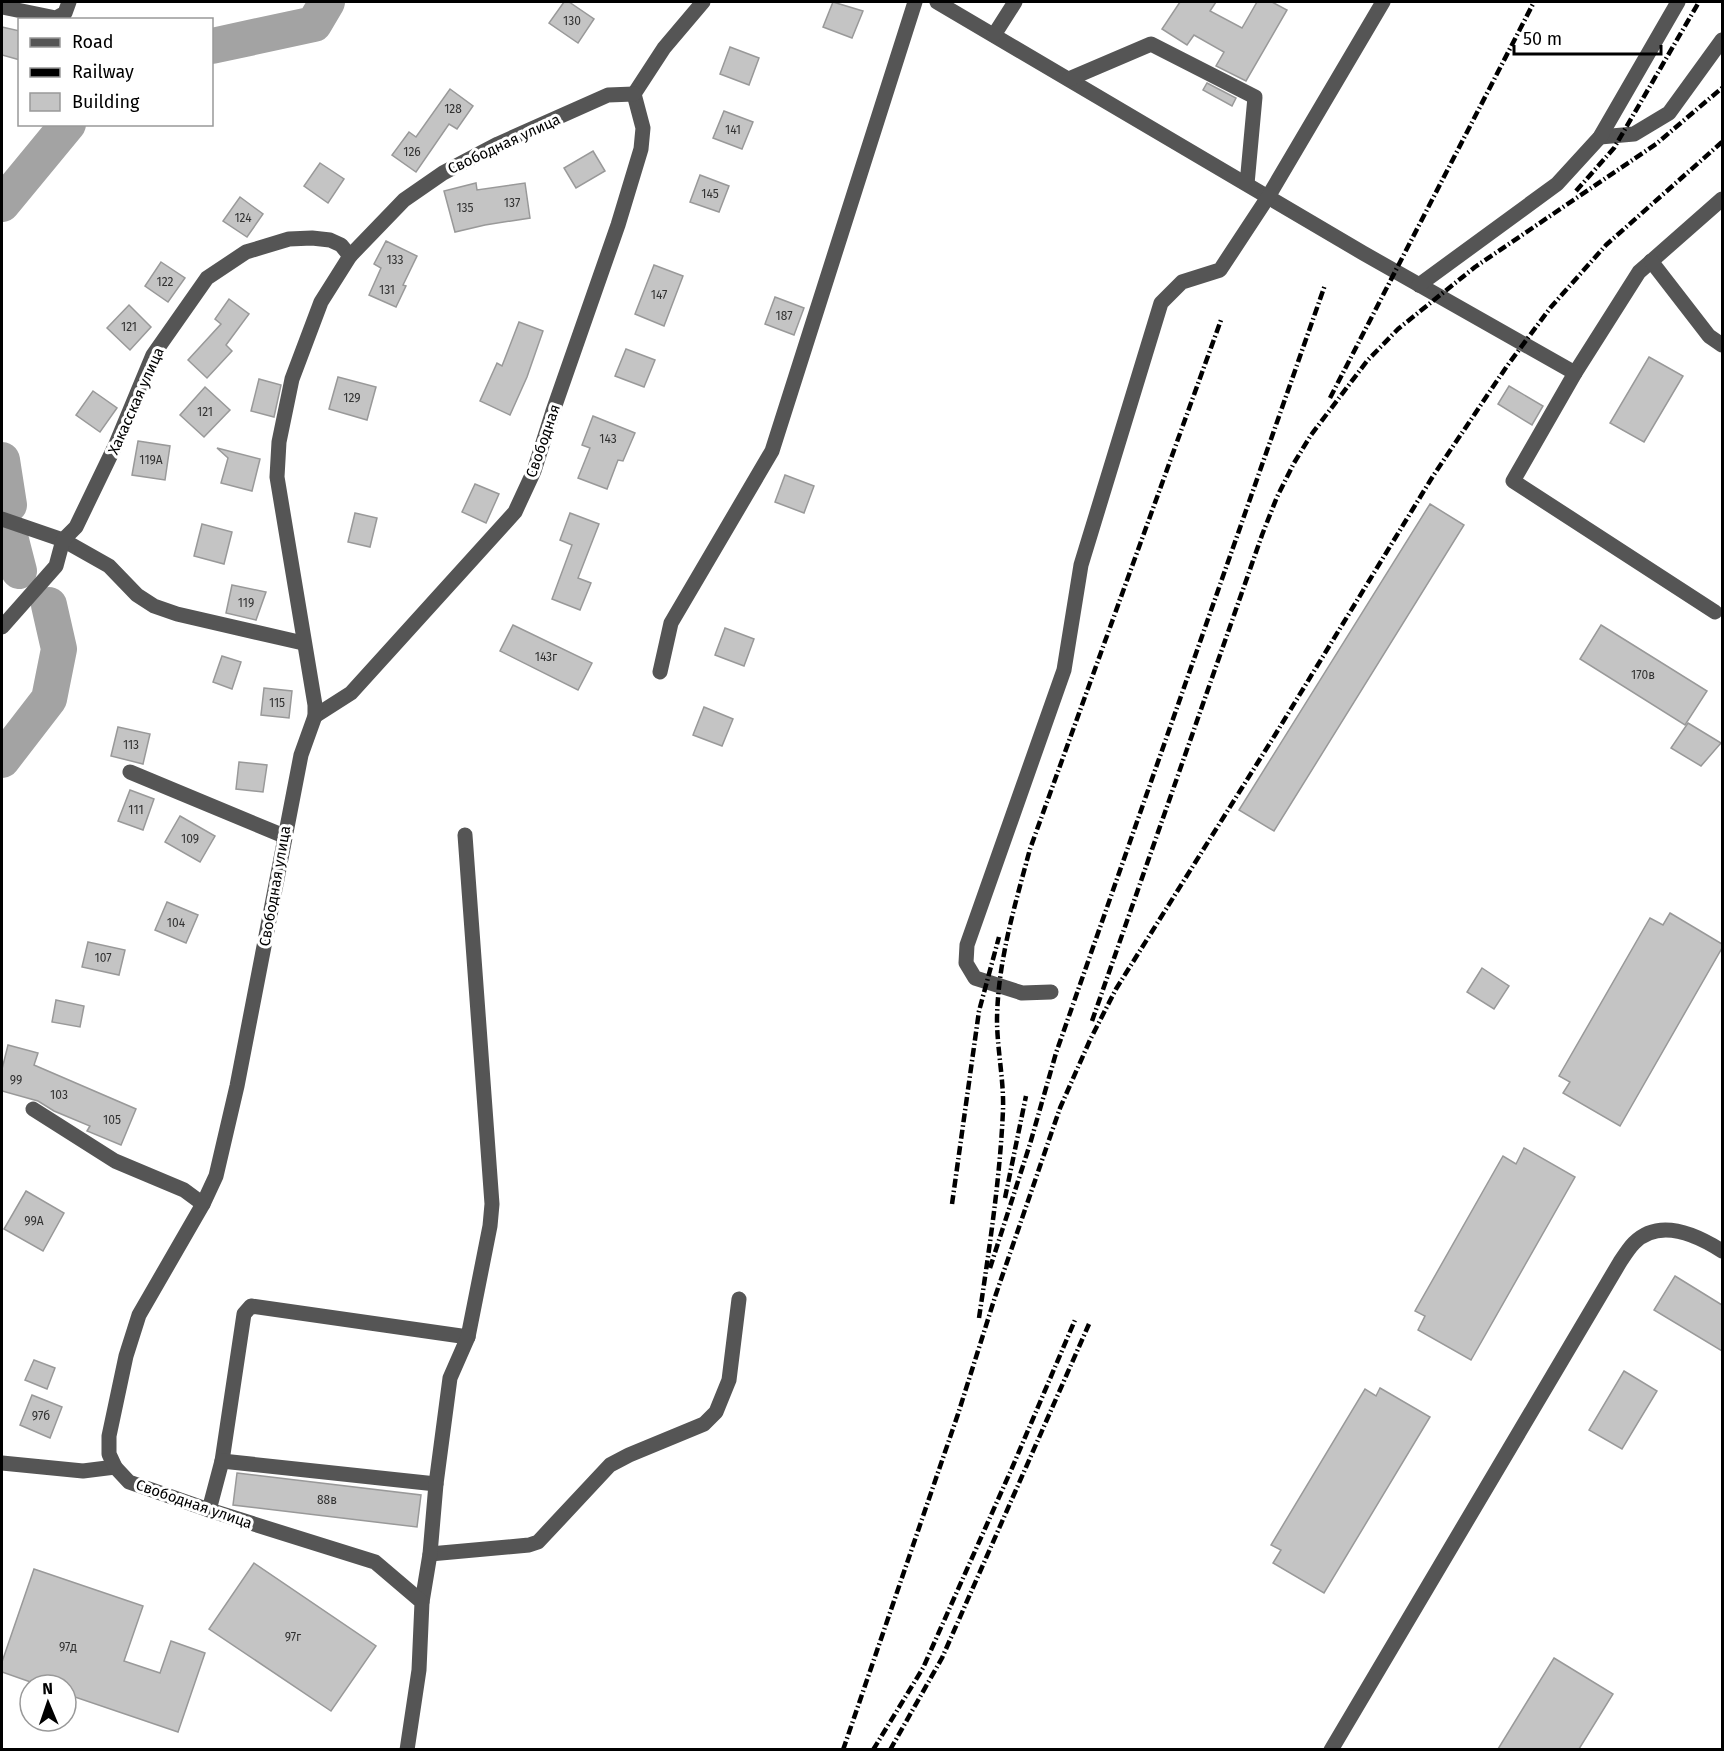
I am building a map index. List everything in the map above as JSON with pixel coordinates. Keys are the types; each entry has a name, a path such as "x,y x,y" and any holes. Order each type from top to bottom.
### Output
{"street":[{"path":"2,6 56,18 65,13 69,2"},
{"path":"634,94 664,48 703,2"},
{"path":"660,672 671,623 772,451 915,2"},
{"path":"937,2 1419,285 1575,373"},
{"path":"994,35 1015,2"},
{"path":"1051,992 1022,993 975,978 966,963 967,945 1064,670 1081,565 1161,303 1182,282 1220,270 1268,197 1383,2"},
{"path":"1419,285 1557,184 1600,137 1678,2"},
{"path":"1600,137 1634,134 1668,113 1722,40"},
{"path":"1069,79 1151,44 1255,97 1247,184"},
{"name":"Свободная улица","path":"422,1602 375,1562 129,1482 115,1467 108,1454 109,1437 126,1356 139,1316 203,1204 216,1176 237,1086 301,755 315,716 276,477 279,442 292,379 321,302 350,256 404,200 443,173 498,144 608,95 634,94"},
{"name":"Свободная","path":"315,716 351,693 515,512 534,471 618,225 641,150 643,128 634,94"},
{"path":"1714,612 1513,481 1575,373 1639,272 1722,199"},
{"name":"Хакасская улица","path":"2,627 56,566 63,540 76,527 116,444 153,355 207,278 246,252 289,239 330,240 341,245 350,256"},
{"path":"1652,261 1709,336 1722,345"},
{"path":"2,519 63,540 110,566 137,595 154,606 177,614 303,643"},
{"path":"130,772 284,836"},
{"path":"407,1749 419,1670 422,1602 430,1554 436,1484 450,1378 468,1337 490,1226 492,1204 465,835"},
{"path":"33,1109 116,1161 184,1190 203,1204"},
{"path":"1331,1749 1620,1262 1635,1241 1656,1230 1673,1230 1702,1238 1722,1251"},
{"path":"430,1554 529,1545 537,1542 610,1465 704,1424 716,1412 729,1380 739,1299"},
{"path":"210,1510 222,1461 244,1314 251,1306 468,1337"},
{"path":"222,1461 436,1484"},
{"path":"2,1463 83,1471 115,1467"}],"building":[{"path":"564,2 569,2 594,19 578,43 549,23"},
{"path":"833,2 863,11 852,38 823,27"},
{"path":"1180,2 1216,2 1210,11 1242,28 1257,2 1272,2 1287,10 1246,81 1216,66 1224,52 1194,35 1187,45 1162,29"},
{"path":"2,27 18,31 18,59 2,55"},
{"path":"730,47 759,58 749,85 720,74"},
{"path":"1207,83 1236,98 1232,106 1203,90"},
{"path":"450,89 473,106 457,129 449,124 416,172 392,155 409,132 416,137"},
{"path":"724,111 753,122 742,149 713,138"},
{"path":"593,151 605,171 576,188 564,168"},
{"path":"320,163 344,179 328,203 304,186"},
{"path":"700,175 729,186 719,212 690,202"},
{"path":"476,183 477,190 525,183 530,218 455,232 444,191"},
{"path":"240,197 263,214 247,237 223,221"},
{"path":"386,241 417,256 403,285 406,286 396,307 369,295 381,268 374,264"},
{"path":"161,262 185,278 168,302 145,286"},
{"path":"654,265 683,276 664,326 635,314"},
{"path":"775,297 804,308 794,335 765,324"},
{"path":"229,299 249,314 226,345 232,351 207,378 188,360 221,324 215,319"},
{"path":"129,305 151,327 130,350 107,328"},
{"path":"519,322 543,331 527,377 510,415 480,401 497,363 502,366"},
{"path":"626,349 655,360 644,387 615,376"},
{"path":"1649,357 1683,376 1644,442 1610,423"},
{"path":"338,377 376,387 367,420 329,409"},
{"path":"259,379 281,385 274,417 251,411"},
{"path":"1509,386 1543,406 1532,425 1498,404"},
{"path":"205,387 230,410 204,437 180,415"},
{"path":"93,391 117,408 100,432 76,415"},
{"path":"593,416 635,433 623,461 618,460 607,489 578,478 590,448 582,445"},
{"path":"138,441 170,446 165,480 132,475"},
{"path":"217,448 260,459 252,491 221,483 228,458"},
{"path":"785,475 814,486 804,513 775,502"},
{"path":"475,484 499,494 486,523 462,512"},
{"path":"1430,504 1464,525 1274,831 1239,810"},
{"path":"355,513 377,518 370,547 348,542"},
{"path":"570,513 599,524 578,578 591,583 580,610 552,599 572,545 560,540"},
{"path":"202,524 232,532 224,564 194,556"},
{"path":"232,585 266,592 256,620 226,613"},
{"path":"513,625 592,663 578,690 500,651"},
{"path":"1601,625 1707,691 1685,725 1580,659"},
{"path":"725,628 754,639 744,666 715,655"},
{"path":"222,656 241,662 232,689 213,682"},
{"path":"264,688 292,691 289,718 261,715"},
{"path":"704,707 733,719 722,746 693,735"},
{"path":"1688,723 1721,743 1701,766 1671,748"},
{"path":"118,727 150,734 143,764 111,756"},
{"path":"239,762 267,765 263,792 236,789"},
{"path":"130,790 154,799 143,830 118,821"},
{"path":"180,816 215,836 200,862 165,842"},
{"path":"167,902 198,915 186,943 155,930"},
{"path":"1670,913 1722,944 1722,948 1620,1126 1563,1093 1570,1082 1559,1076 1650,918 1663,925"},
{"path":"88,942 125,950 119,975 82,967"},
{"path":"1482,968 1509,986 1494,1009 1467,992"},
{"path":"56,1000 84,1006 80,1027 52,1022"},
{"path":"8,1045 38,1053 34,1065 136,1109 121,1145 87,1131 90,1126 54,1111 38,1101 2,1091 2,1069"},
{"path":"1524,1148 1575,1177 1471,1360 1418,1330 1425,1316 1415,1311 1503,1156 1516,1164"},
{"path":"26,1191 64,1213 43,1251 4,1229"},
{"path":"1675,1276 1722,1305 1722,1351 1654,1310"},
{"path":"34,1360 55,1368 47,1389 25,1380"},
{"path":"1624,1371 1657,1391 1622,1449 1589,1430"},
{"path":"1380,1388 1430,1417 1324,1593 1273,1563 1281,1550 1271,1545 1365,1389 1376,1396"},
{"path":"32,1395 62,1407 50,1438 20,1425"},
{"path":"237,1473 421,1495 417,1527 233,1505"},
{"path":"254,1563 376,1646 331,1711 209,1629"},
{"path":"34,1569 143,1606 124,1661 160,1673 171,1641 205,1653 178,1732 78,1698 78,1673 18,1673 18,1678 2,1672 2,1662"},
{"path":"1554,1658 1613,1694 1579,1749 1498,1749"}],"waterway":[{"path":"213,46 314,24 327,2"},
{"path":"2,204 66,126"},
{"path":"2,460 9,505"},
{"path":"11,540 19,571"},
{"path":"2,760 49,699 59,649 49,605"}],"railway":[{"path":"1330,398 1534,2"},
{"path":"1576,191 1614,148 1699,2"},
{"path":"1092,1021 1262,535 1277,497 1311,435 1367,361 1398,329 1475,267 1656,144 1722,88"},
{"path":"843,1750 1060,1108 1090,1040 1116,989 1433,476 1507,366 1551,307 1606,245 1722,142"},
{"path":"990,1268 1030,1144 1056,1053 1325,285"},
{"path":"979,1318 994,1215 1002,1136 1003,1099 997,1030 998,997 1000,975 1013,912 1030,849 1221,320"},
{"path":"952,1204 979,1011 999,937"},
{"path":"1005,1198 1026,1096"},
{"path":"873,1750 923,1668 1075,1320"},
{"path":"890,1750 942,1658 1089,1324"}]}
